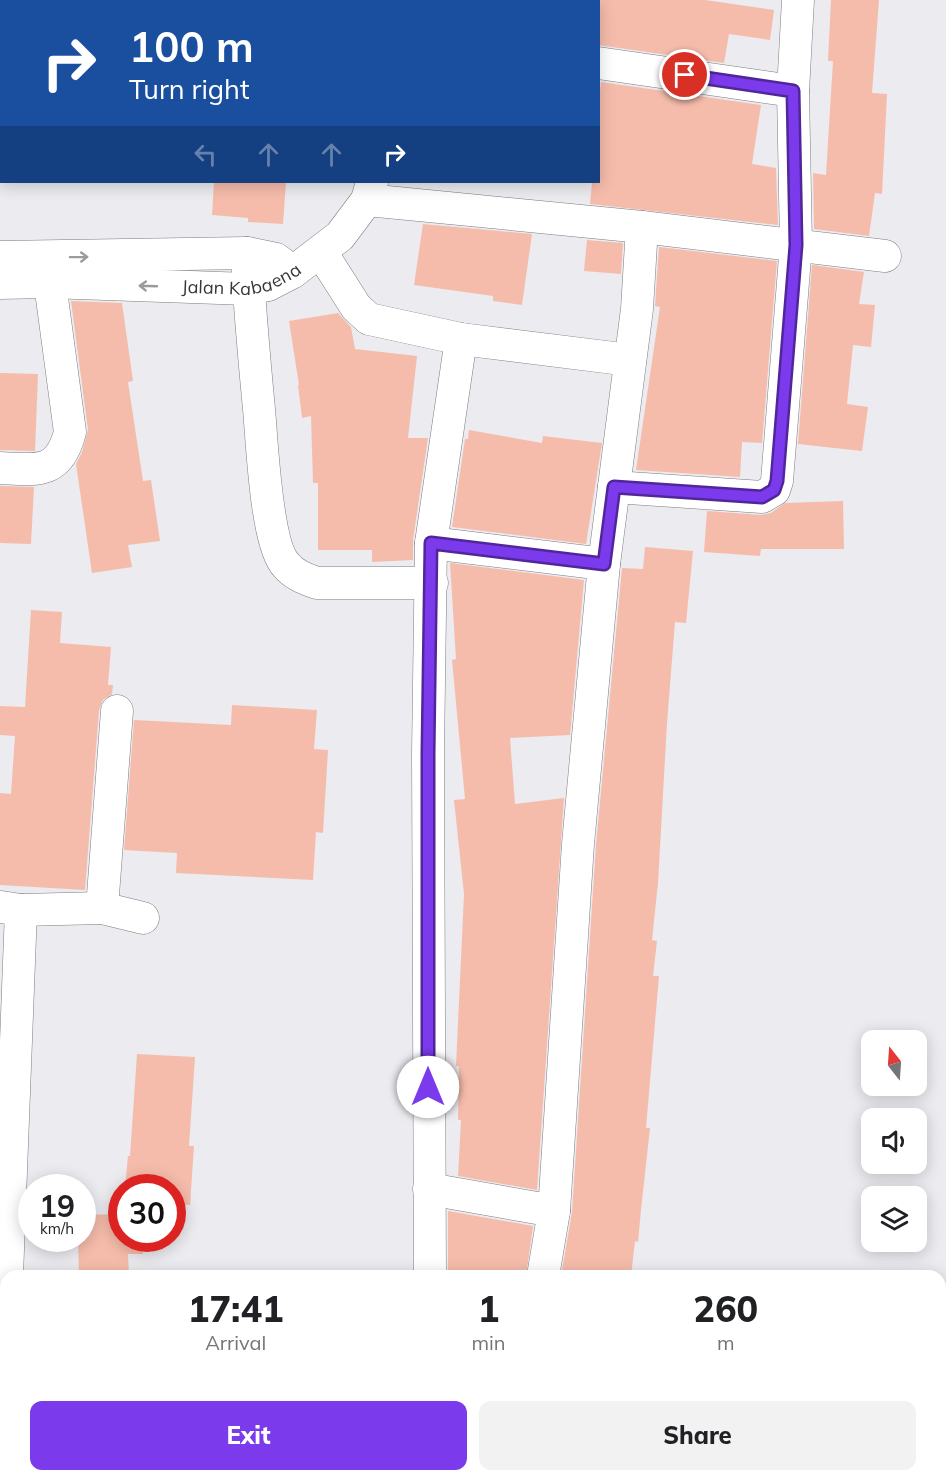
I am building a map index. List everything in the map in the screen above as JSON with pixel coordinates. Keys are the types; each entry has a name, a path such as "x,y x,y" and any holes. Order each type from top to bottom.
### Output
{"street":[{"path":"614,487 762,497 774,490 778,469 796,245 793,91 798,0"},
{"path":"600,63 793,91"},
{"path":"293,272 340,236 370,191 885,256"},
{"path":"544,1270 554,1211 578,844 604,564 637,309 642,226"},
{"path":"321,252 356,308 369,319 461,339 630,360"},
{"path":"247,253 248,289 267,501 276,543 285,565 300,576 317,583 432,583"},
{"name":"Jalan Kabaena","path":"0,257 48,270 248,289 268,285 293,272 276,259 247,253 48,270 0,283"},
{"path":"0,468 35,470 53,463 65,449 70,432 48,270"},
{"path":"430,1270 428,753 431,543 461,339"},
{"path":"431,543 604,564"},
{"path":"102,908 117,711"},
{"path":"7,1270 10,908 102,908 143,918"},
{"path":"429,1189 554,1211"}],"building":[{"path":"600,0 705,0 774,10 770,40 729,34 724,63 600,45"},
{"path":"831,0 879,0 872,93 887,94 882,194 875,193 869,236 814,229 813,173 826,175 833,61 828,61"},
{"path":"601,82 761,105 752,164 776,168 778,225 590,204 592,183 600,183"},
{"path":"214,183 286,183 283,224 248,222 248,218 212,215"},
{"path":"423,224 532,234 522,305 493,301 493,296 414,285"},
{"path":"587,240 623,243 621,274 584,271"},
{"path":"659,247 777,261 762,443 742,442 740,477 636,470 660,307 655,306"},
{"path":"812,265 864,272 859,304 875,305 871,347 853,345 847,404 868,407 862,451 798,444"},
{"path":"71,301 122,303 133,381 128,382 143,481 151,480 160,541 128,545 132,567 92,573 76,464 88,430"},
{"path":"338,313 351,327 355,349 417,356 408,438 428,438 413,540 413,560 372,562 372,550 318,550 318,483 313,483 311,416 302,418 289,321"},
{"path":"0,373 38,374 35,451 0,450"},
{"path":"469,430 542,443 543,436 602,443 586,544 452,527 465,439 468,439"},
{"path":"0,486 34,487 31,544 0,543"},
{"path":"843,501 844,549 761,549 760,556 704,552 707,511 761,515 771,513 785,503"},
{"path":"645,547 693,551 686,623 675,622 658,883 652,940 657,941 653,976 659,976 646,1128 650,1128 638,1242 635,1241 632,1270 562,1270 572,1212 596,845 622,568 643,569"},
{"path":"450,563 584,580 570,735 510,738 515,804 564,798 537,1190 458,1176 461,1120 458,1120 459,1066 456,1066 464,894 454,800 465,799 452,660 456,659"},
{"path":"31,610 62,612 60,643 111,647 108,685 113,685 112,694 103,700 99,710 85,890 0,885 0,793 11,794 15,736 0,735 0,706 25,707"},
{"path":"232,705 317,710 314,749 328,750 323,833 316,832 313,880 176,873 177,853 124,850 134,720 231,725"},
{"path":"137,1054 195,1057 189,1146 194,1146 190,1205 186,1205 186,1174 126,1174 128,1156 130,1156"},
{"path":"448,1211 533,1226 527,1270 448,1270"},
{"path":"108,1214 108,1252 143,1252 143,1254 128,1254 129,1270 79,1270 78,1252 96,1252 96,1215"}],"route":[{"path":"428,1087 428,753 431,543 604,564 614,487 762,497 774,490 777,481 796,245 793,91 685,75"}]}
